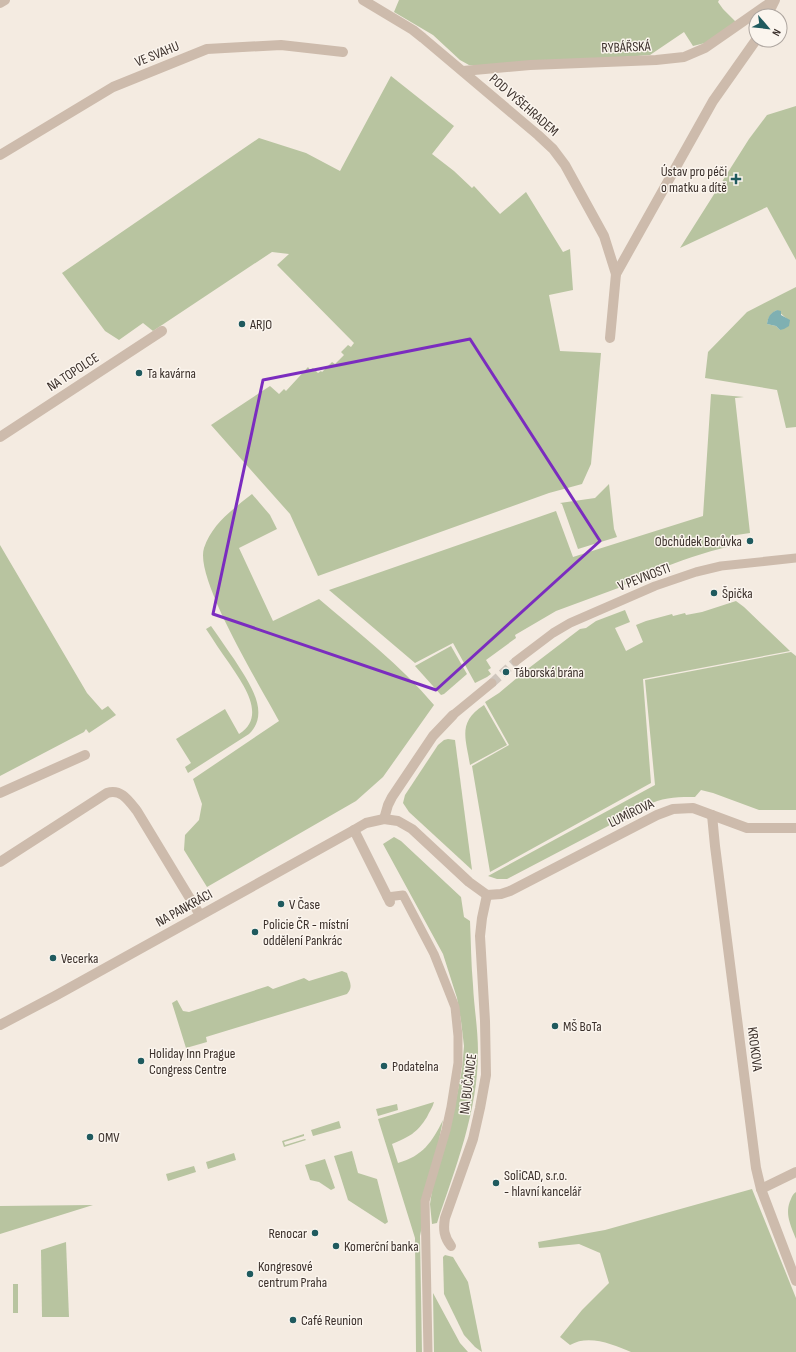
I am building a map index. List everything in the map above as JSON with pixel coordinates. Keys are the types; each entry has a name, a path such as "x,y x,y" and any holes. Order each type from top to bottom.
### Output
{"street":[{"path":"0,2 5,0"},
{"name":"POD VYŠEHRADEM","path":"363,0 412,30 463,71 538,135 552,149 565,165 604,236 616,274"},
{"name":"RYBÁŘSKÁ","path":"463,71 530,65 656,60 684,57 705,48 774,0"},
{"name":"VE SVAHU","path":"0,155 113,87 207,49 281,45 343,52"},
{"path":"610,338 616,274 713,101 750,48"},
{"name":"NA TOPOLCE","path":"0,437 162,331"},
{"name":"V PEVNOSTI","path":"516,661 570,623 655,586 696,572 721,566 796,558"},
{"path":"487,895 469,882 412,829 398,821 384,819 388,805 433,736 453,715 492,684"},
{"path":"0,793 85,755"},
{"path":"0,862 107,793 115,791 126,798 137,811 200,915"},
{"name":"LUMÍROVA","path":"487,895 501,894 510,891 657,815 673,809 693,808 747,828 796,828"},
{"name":"KROKOVA","path":"712,815 755,1164 760,1189 796,1281"},
{"name":"NA PANKRÁCI","path":"0,1025 354,830 366,824 384,819"},
{"path":"354,830 388,899 403,895 434,954 455,1006 458,1036 458,1063 446,1130 425,1200 428,1352"},
{"name":"NA BUČANCE","path":"451,1246 445,1238 445,1218 473,1139 486,1075 485,1021 480,936 487,895"},
{"path":"760,1189 796,1172"}],"highlighted area":[{"path":"470,339 600,541 436,690 213,614 263,380"}],"green space":[{"path":"399,0 719,0 718,2 723,9 738,24 705,43 693,46 684,32 650,55 496,67 469,65 460,60 433,35 394,12"},
{"path":"391,76 454,126 432,154 454,171 472,188 474,186 500,214 526,192 563,252 570,249 573,290 549,295 560,351 601,353 591,464 582,484 549,493 318,576 290,514 211,425 270,386 279,394 284,389 286,391 308,367 310,370 313,368 318,373 321,371 322,372 332,362 335,364 344,355 341,352 348,345 351,347 354,343 277,265 289,254 272,252 153,331 143,323 119,340 105,331 62,273 259,138 306,153 340,171"},
{"path":"796,106 796,260 767,207 680,248 749,139 767,115"},
{"path":"796,287 796,427 786,428 777,390 705,378 708,352 747,312","holes":["777,310 787,319 780,330 776,326 767,324 770,316"]},
{"path":"711,394 744,397 735,398 750,533 730,536 731,546 673,564 638,578 621,587 556,611 515,635 516,638 486,660 491,668 488,670 491,674 487,677 475,683 453,643 415,663 329,590 556,511 573,557 703,516"},
{"path":"609,484 614,529 617,537 578,549 562,504 560,503 595,498"},
{"path":"252,494 270,515 277,529 239,548 273,621 319,599 393,663 434,705 383,777 356,801 207,887 184,850 185,835 199,820 202,804 193,779 279,721 231,634 209,584 204,563 204,548 212,532 224,518"},
{"path":"0,545 87,693 102,710 108,706 116,715 89,733 86,729 84,732 0,776"},
{"path":"736,601 790,651 643,679 651,783 490,872 472,766 509,745 485,702 499,693 580,629 586,628 596,621 625,610 630,622 615,628 626,651 643,642 636,625 672,614 673,616 685,613 686,615 702,612"},
{"path":"211,626 251,686 258,706 258,716 255,725 249,734 188,773 185,767 191,763 176,739 225,709 239,734 247,727 252,718 250,699 246,690 206,629"},
{"path":"451,646 467,674 441,695 415,666"},
{"path":"791,652 796,656 796,810 759,810 701,790 695,797 668,798 652,803 507,879 497,879 488,876 655,785 645,680"},
{"path":"484,705 507,745 470,765 465,732 470,718 475,711"},
{"path":"444,740 455,740 472,870 409,812 403,803 405,795 438,745"},
{"path":"394,837 401,841 461,897 464,917 470,921 472,977 478,1043 477,1074 470,1118 458,1161 437,1223 432,1224 430,1204 432,1191 456,1100 462,1069 464,1046 457,998 443,954 383,844"},
{"path":"342,971 347,973 350,984 347,994 206,1037 207,1042 186,1048 172,1003 177,1000 183,1011 189,1012 268,986 273,989 304,978 309,981"},
{"path":"434,1102 427,1117 416,1131 408,1137 392,1144 398,1163 407,1160 426,1147 435,1135 443,1120 420,1236 422,1352 416,1352 415,1238 378,1119"},
{"path":"397,1104 398,1110 378,1116 376,1109"},
{"path":"339,1121 341,1128 313,1136 311,1130"},
{"path":"304,1134 304,1136 284,1142 285,1145 305,1139 306,1140 284,1147 282,1141"},
{"path":"352,1151 358,1173 377,1179 388,1222 385,1224 348,1200 334,1156"},
{"path":"234,1153 236,1160 208,1169 206,1162"},
{"path":"325,1159 335,1188 331,1190 319,1182 310,1180 305,1165"},
{"path":"194,1166 196,1172 168,1181 166,1174"},
{"path":"752,1189 796,1298 796,1352 631,1352 609,1343 592,1340 585,1340 570,1345 560,1337 582,1310 609,1283 600,1253 579,1244 539,1248 538,1242 605,1230"},
{"path":"796,1192 796,1239 789,1219 788,1209 793,1194"},
{"path":"93,1205 0,1234 0,1206"},
{"path":"66,1242 69,1317 42,1317 41,1250"},
{"path":"445,1255 453,1257 468,1282 482,1352 464,1335 444,1294 443,1257"},
{"path":"13,1284 18,1284 18,1313 13,1313"},
{"path":"433,1293 460,1343 468,1352 434,1352"}],"water":[{"path":"777,310 781,311 781,315 790,320 789,326 784,329 780,330 776,326 767,324 770,316"}],"tunnel":[{"path":"492,683 516,661"}],"place":[{"name":"Ústav pro péči o matku a dítě","path":"736,179"},
{"name":"ARJO","path":"242,324"},
{"name":"Ta kavárna","path":"139,373"},
{"name":"Obchůdek Borůvka","path":"750,541"},
{"name":"Špička","path":"714,593"},
{"name":"Táborská brána","path":"506,672"},
{"name":"V Čase","path":"281,904"},
{"name":"Policie ČR - místní oddělení Pankrác","path":"255,932"},
{"name":"Vecerka","path":"53,958"},
{"name":"MŠ BoTa","path":"555,1026"},
{"name":"Holiday Inn Prague Congress Centre","path":"141,1061"},
{"name":"Podatelna","path":"384,1066"},
{"name":"OMV","path":"90,1137"},
{"name":"SoliCAD, s.r.o. - hlavní kancelář","path":"496,1183"},
{"name":"Renocar","path":"315,1233"},
{"name":"Komerční banka","path":"336,1246"},
{"name":"Kongresové centrum Praha","path":"250,1274"},
{"name":"Café Reunion","path":"293,1320"}]}
